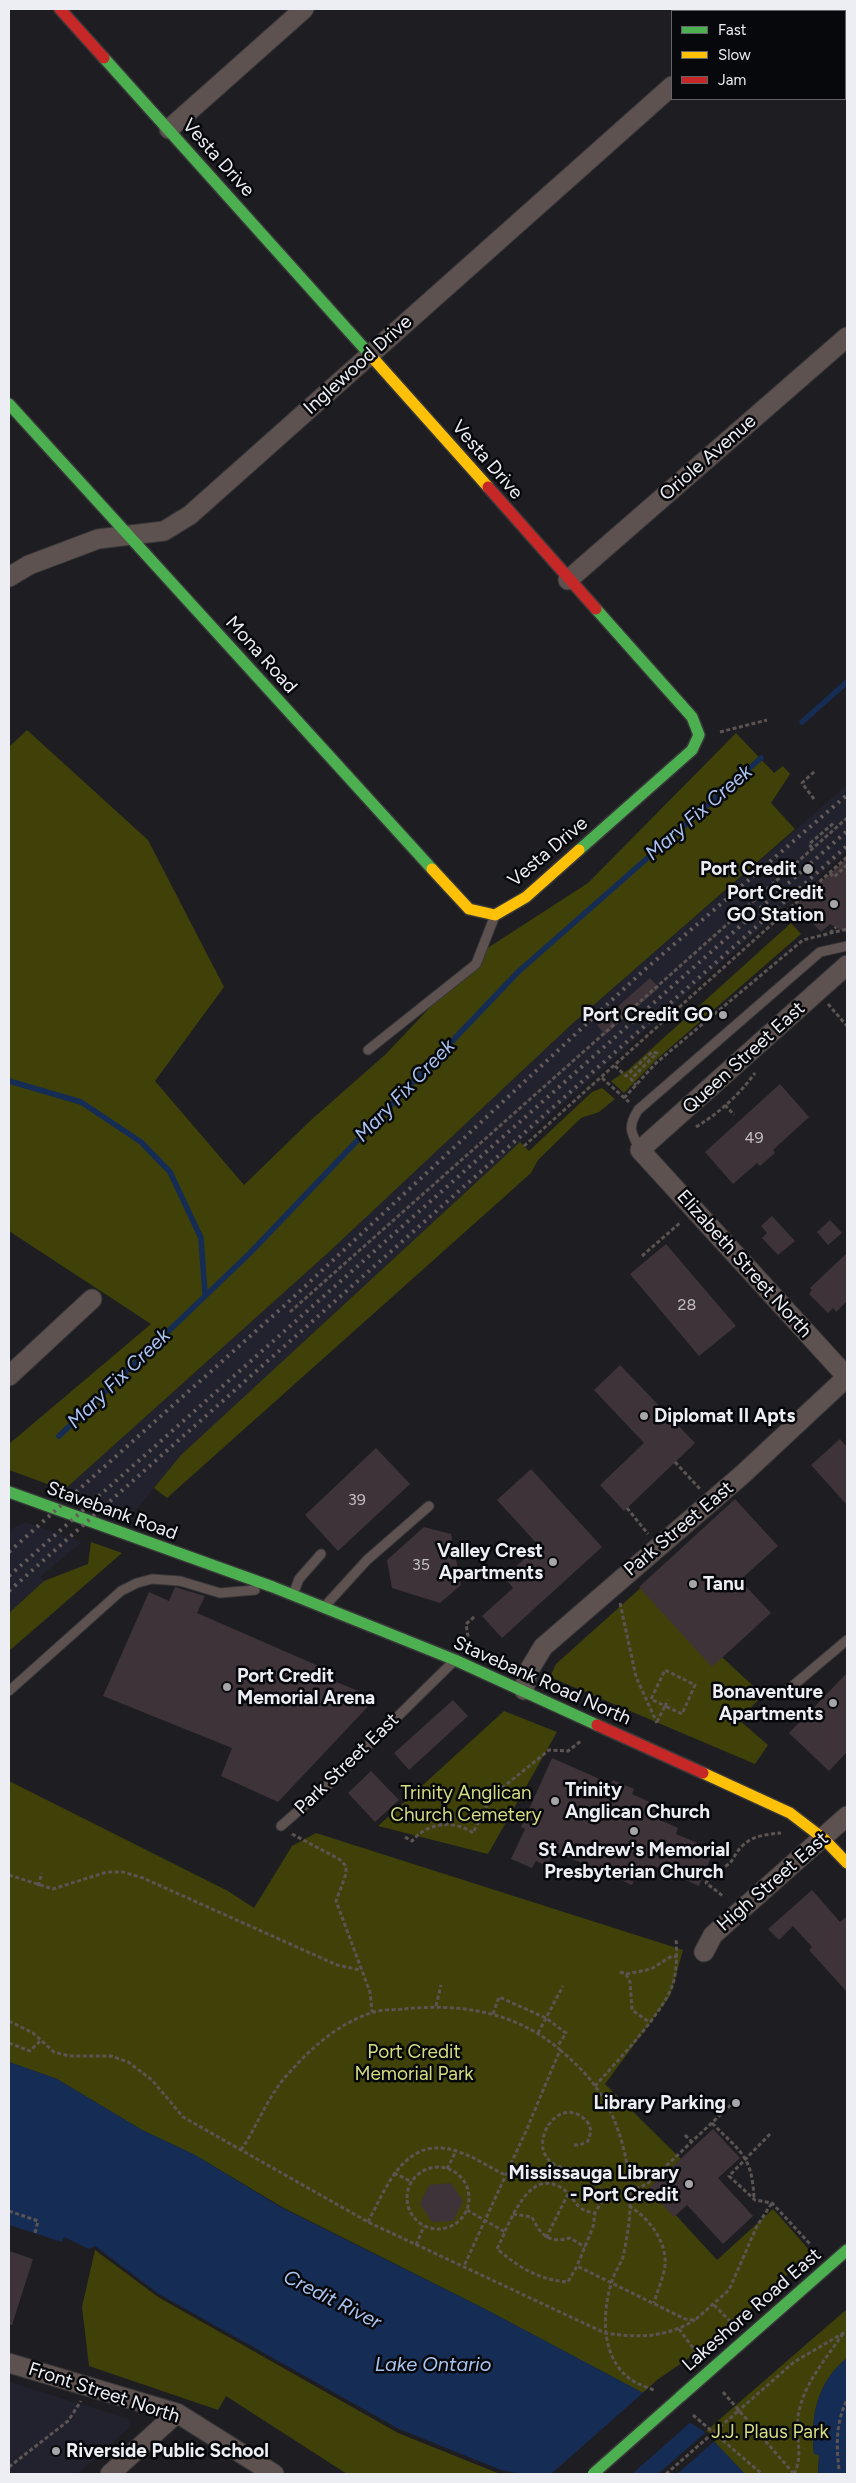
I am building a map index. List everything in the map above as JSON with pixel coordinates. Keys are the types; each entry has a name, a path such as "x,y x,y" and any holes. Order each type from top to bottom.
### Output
{"street":[{"name":"Vesta Drive","path":"60,9 384,369 568,580 692,717 699,735 692,750 526,897 495,915"},
{"path":"168,129 304,9"},
{"name":"Inglewood Drive","path":"9,577 29,565 98,539 164,531 190,515 671,87"},
{"name":"Oriole Avenue","path":"568,580 847,337"},
{"name":"Mona Road","path":"9,404 469,909 495,915"},
{"name":"Queen Street East","path":"640,1150 847,965"},
{"name":"Elizabeth Street North","path":"640,1150 847,1377"},
{"path":"9,1376 92,1299"},
{"name":"Park Street East","path":"524,1690 528,1672 543,1647 743,1474 847,1377"},
{"name":"Stavebank Road","path":"9,1492 203,1562"},
{"name":"Stavebank Road North","path":"203,1562 273,1587 455,1660 524,1690 686,1766 765,1800 790,1812 824,1839 847,1863"},
{"name":"High Street East","path":"704,1952 713,1935 807,1851 824,1839 847,1816"},
{"name":"Lakeshore Road East","path":"593,2474 847,2250"},
{"name":"Front Street North","path":"9,2363 90,2389 177,2413 274,2474"},
{"path":"110,2474 177,2413"}],"lane":[{"path":"368,1050 476,964 495,915"},
{"path":"640,1150 630,1131 632,1120 638,1110 820,952 847,946"},
{"path":"324,1607 367,1560 430,1506"},
{"path":"293,1595 299,1579 321,1554"},
{"path":"9,1691 121,1591 137,1583 152,1579 180,1581 220,1593 273,1587"},
{"path":"789,1689 847,1640"},
{"name":"Park Street East","path":"282,1826 330,1783 455,1660"}],"path":[{"path":"699,735 731,730 767,720"},
{"path":"814,799 802,784 815,771"},
{"path":"290,1312 847,818"},
{"path":"812,848 809,844 835,822"},
{"path":"524,1146 847,857"},
{"path":"830,873 834,877 847,865"},
{"path":"830,934 836,927"},
{"path":"624,1098 656,1063 803,940 847,929"},
{"path":"816,992 847,1026"},
{"path":"615,1066 626,1076 652,1052 657,1053 631,1079 636,1085"},
{"path":"602,1078 618,1092"},
{"path":"725,1105 734,1115"},
{"path":"642,1256 682,1221"},
{"path":"676,1462 700,1489"},
{"path":"627,1508 648,1534"},
{"path":"619,1598 636,1677 657,1722"},
{"path":"469,1647 466,1624 474,1617"},
{"path":"665,1670 696,1684 682,1714 665,1706 651,1699 665,1670"},
{"path":"656,1730 657,1722 668,1700"},
{"path":"405,1836 412,1841 418,1833 434,1825 465,1827 473,1833 491,1796 549,1750 568,1752 584,1738"},
{"path":"282,1826 292,1835 339,1859 346,1866 346,1874 336,1901 344,1919 360,1970 370,1992 372,2012"},
{"path":"706,1869 722,1870 750,1840 783,1833"},
{"path":"714,1869 706,1883 723,1896"},
{"path":"38,1886 42,1872"},
{"path":"9,1875 38,1886 53,1889 107,1872 123,1872 143,1878 337,1965 360,1970"},
{"path":"595,2086 649,2022 672,1985 677,1957 676,1938"},
{"path":"620,1972 626,1974 651,1969 672,1956 677,1957"},
{"path":"626,1974 630,1982 632,2010 649,2022"},
{"path":"436,2006 441,1985"},
{"path":"538,2033 563,1986"},
{"path":"464,2266 530,2122 566,2033 546,2018 499,1997 493,2014"},
{"path":"240,2150 254,2131 287,2074 308,2053 337,2030 372,2012 436,2006 468,2009 493,2014 538,2033 559,2049 595,2086 609,2109 621,2141 629,2188 629,2206 622,2258 612,2282 605,2307 605,2333"},
{"path":"9,2021 33,2033 54,2052 69,2056 111,2056 128,2062 152,2080 178,2113 240,2150 368,2222 605,2333 636,2337 679,2329 695,2320 730,2290 757,2226 772,2203"},
{"path":"9,2043 30,2051 41,2040"},
{"path":"629,2188 638,2188 648,2183 736,2100"},
{"path":"574,2145 580,2145 588,2140 591,2131 589,2124 574,2113 560,2114 550,2121 544,2135 546,2156 552,2163 562,2167 589,2171 603,2193 602,2203 594,2214 593,2227 577,2266 568,2282 539,2277 514,2263 497,2249 521,2199 532,2188 549,2184 562,2188 578,2209 594,2214"},
{"path":"712,2123 747,2158 753,2175 754,2200"},
{"path":"770,2134 728,2176 754,2200 772,2203 812,2245"},
{"path":"685,2135 692,2142"},
{"path":"368,2222 394,2173 404,2160 414,2154 432,2148 456,2151 505,2175"},
{"path":"447,2169 456,2151"},
{"path":"427,2169 447,2169 460,2177 468,2190 467,2210 462,2219 444,2229 424,2226 416,2220 407,2201 412,2182 427,2169"},
{"path":"394,2173 412,2182"},
{"path":"546,2238 568,2194"},
{"path":"629,2206 640,2213 648,2222 663,2248 665,2265 654,2303"},
{"path":"467,2210 505,2232"},
{"path":"9,2211 38,2221 35,2233"},
{"path":"513,2214 532,2217 538,2231 546,2238 560,2241 570,2238 585,2247"},
{"path":"416,2245 424,2226"},
{"path":"577,2266 685,2318 695,2320"},
{"path":"714,2305 731,2322"},
{"path":"679,2329 696,2352"},
{"path":"666,2474 794,2362 846,2331"},
{"path":"723,2392 794,2474 799,2463 798,2417 808,2385 846,2331"},
{"path":"9,2467 68,2421 90,2389"},
{"path":"839,2469 836,2446 840,2415 847,2400"}],"shaded area":[{"path":"847,785 847,851 520,1142 182,1455 130,1517 113,1512 64,1490 330,1251 572,1024"},
{"path":"25,1522 82,1542 41,1576 44,1581 9,1613 9,1530"},
{"name":"Riverside Public School","path":"9,2382 126,2418 131,2422 130,2427 77,2474 9,2474"}],"green space":[{"path":"27,730 148,840 224,987 155,1081 244,1185 311,1120 386,1054 483,951 588,883 736,733 774,773 783,766 790,774 771,803 795,829 572,1024 330,1251 64,1490 9,1470 9,1444 151,1324 9,1231 9,747"},
{"path":"791,923 801,934 657,1059 624,1093 611,1081 628,1070"},
{"path":"602,1088 615,1099 599,1112 581,1118 538,1160 531,1173 167,1498 154,1488 181,1455 520,1142 529,1151 592,1092"},
{"path":"91,1542 122,1553 9,1651 9,1613 44,1581 88,1564"},
{"path":"644,1585 763,1695 739,1720 768,1745 755,1764 550,1677 556,1664"},
{"name":"Trinity Anglican Church Cemetery","path":"504,1711 557,1732 488,1854 378,1826"},
{"name":"Port Credit Memorial Park","path":"9,1781 228,1891 254,1908 292,1846 316,1833 683,1950 670,1996 605,2084 682,2160 652,2189 717,2260 773,2209 811,2252 728,2331 657,2380 643,2393 485,2309 282,2207 195,2155 142,2130 57,2079 9,2062"},
{"path":"95,2250 158,2297 398,2433 500,2474 347,2474 226,2396 218,2410 89,2366 82,2307"},
{"name":"J.J. Plaus Park","path":"847,2309 847,2358 837,2367 822,2389 815,2414 813,2440 814,2454 819,2454 818,2474 745,2474 705,2432"}],"water":[{"name":"Lake Ontario","path":"9,2062 57,2079 142,2130 195,2155 282,2208 485,2309 643,2393 705,2432 745,2474 523,2474 501,2470 399,2429 159,2294 95,2246 89,2249 64,2237 62,2242 9,2225"},
{"path":"847,2358 847,2474 818,2474 819,2455 814,2454 813,2427 818,2401 822,2389 829,2378"}],"pier":[{"path":"645,2391 692,2421 632,2474 551,2474"},
{"path":"707,2431 717,2439 677,2474 658,2474"}],"building":[{"path":"847,858 847,933 830,924 821,932 796,905"},
{"path":"650,978 659,988 605,1035 597,1025"},
{"path":"780,1084 809,1117 773,1150 775,1153 760,1166 757,1163 733,1184 705,1152"},
{"path":"772,1216 795,1241 778,1255 762,1238 767,1233 761,1226"},
{"path":"830,1220 842,1233 828,1245 817,1232"},
{"path":"666,1244 736,1326 699,1356 630,1274"},
{"path":"847,1253 847,1301 836,1312 833,1308 828,1313 809,1294 812,1290 810,1288"},
{"name":"Diplomat II Apts","path":"620,1365 695,1443 624,1511 600,1485 644,1443 594,1390"},
{"path":"840,1439 847,1447 847,1505 811,1465"},
{"path":"376,1448 410,1484 338,1551 305,1515"},
{"name":"Valley Crest Apartments","path":"531,1469 602,1547 502,1638 482,1616 513,1588 504,1577 539,1546 497,1500"},
{"name":"Tanu","path":"735,1499 778,1546 740,1580 771,1613 712,1667 639,1587"},
{"path":"424,1527 451,1534 461,1585 440,1603 392,1588 387,1560"},
{"name":"Port Credit Memorial Arena","path":"175,1587 205,1596 197,1613 330,1671 326,1678 376,1698 278,1802 221,1776 232,1748 103,1696 149,1592 169,1601"},
{"name":"Bonaventure Apartments","path":"847,1673 847,1752 829,1771 789,1733"},
{"path":"453,1700 468,1716 409,1770 394,1753"},
{"path":"552,1758 611,1784 613,1780 634,1789 632,1794 663,1808 658,1819 678,1828 676,1834 714,1850 699,1886 654,1866 652,1871 640,1866 632,1885 554,1851 547,1866 536,1861 532,1868 511,1859 525,1829 521,1827"},
{"path":"371,1771 399,1800 375,1822 348,1793"},
{"path":"812,1890 840,1922 847,1916 847,1992 809,1950 812,1947 793,1926 779,1940 768,1929"},
{"name":"Mississauga Library - Port Credit","path":"713,2129 740,2158 718,2178 753,2216 723,2244 687,2205 674,2217 648,2189"},
{"path":"451,2183 463,2201 453,2221 432,2222 420,2204 429,2185"},
{"path":"9,2251 33,2259 12,2325 9,2325"}],"waterway":[{"name":"Mary Fix Creek","path":"802,722 847,682"},
{"name":"Mary Fix Creek","path":"59,1436 250,1253 518,972 761,758"},
{"path":"9,1081 81,1102 141,1142 170,1172 201,1238 205,1294"}],"railway":[{"path":"9,1552 285,1305 642,972 847,795"},
{"path":"9,1576 847,831"},
{"path":"9,1591 847,846"}],"traffic: fast":[{"path":"104,58 372,357"},
{"path":"9,404 432,869"},
{"path":"579,850 692,750 699,735 692,717 596,609"},
{"path":"9,1492 273,1587 455,1660 597,1725"},
{"path":"680,2397 847,2250"},
{"path":"593,2474 680,2397"}],"traffic: slow":[{"path":"372,357 488,487"},
{"path":"432,869 469,909 495,915 526,897 579,850"},
{"path":"703,1773 790,1813 824,1839 847,1863"}],"traffic: jam":[{"path":"60,9 104,58"},
{"path":"488,487 596,609"},
{"path":"597,1725 703,1773"}],"place":[{"name":"Port Credit","path":"808,869"},
{"name":"Port Credit GO Station","path":"834,904"},
{"name":"Port Credit GO","path":"723,1015"},
{"name":"Diplomat II Apts","path":"644,1416"},
{"name":"Valley Crest Apartments","path":"553,1562"},
{"name":"Tanu","path":"693,1584"},
{"name":"Port Credit Memorial Arena","path":"227,1687"},
{"name":"Bonaventure Apartments","path":"833,1703"},
{"name":"Trinity Anglican Church","path":"555,1801"},
{"name":"St Andrew's Memorial Presbyterian Church","path":"634,1831"},
{"name":"Library Parking","path":"736,2103"},
{"name":"Mississauga Library - Port Credit","path":"689,2184"},
{"name":"Riverside Public School","path":"56,2451"}],"water label":[{"name":"Credit River","path":"332,2300"}]}
